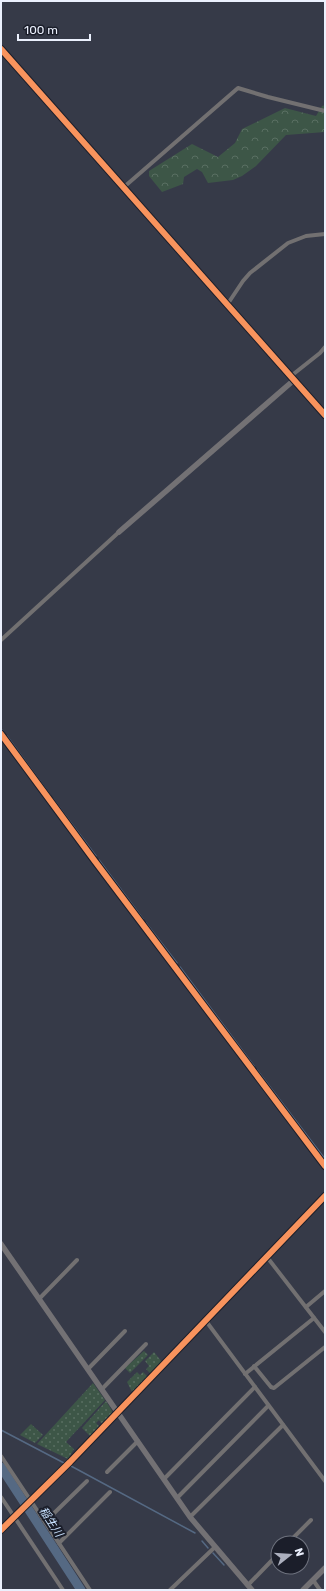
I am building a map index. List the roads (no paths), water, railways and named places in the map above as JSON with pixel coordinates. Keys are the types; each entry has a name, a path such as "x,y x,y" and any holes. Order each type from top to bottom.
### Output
{"street":[{"path":"1,49 325,415"},
{"path":"124,187 238,88 268,97 325,110"},
{"path":"227,305 243,280 288,243 306,236 325,234"},
{"path":"1,640 119,532 320,354 325,347"},
{"path":"1,734 325,1166"},
{"path":"1,1530 206,1321 325,1196"},
{"path":"1,1244 190,1517 252,1590"},
{"path":"267,1257 325,1332"},
{"path":"39,1299 77,1260"},
{"path":"306,1306 325,1291"},
{"path":"245,1374 314,1318"},
{"path":"206,1321 325,1481"},
{"path":"88,1369 125,1331"},
{"path":"102,1389 146,1344"},
{"path":"254,1366 271,1387 274,1388 325,1347"},
{"path":"164,1479 255,1388"},
{"path":"177,1498 268,1406"},
{"path":"190,1517 283,1425"},
{"path":"107,1472 138,1441"},
{"path":"1,1456 30,1502 90,1590"},
{"path":"45,1522 88,1481"},
{"path":"59,1543 110,1492"},
{"path":"2,1501 14,1516 64,1590"},
{"path":"296,1535 311,1520"},
{"path":"170,1590 215,1547"},
{"path":"248,1585 270,1562"},
{"path":"303,1590 325,1568"},
{"path":"313,1580 320,1590"}],"waterway":[{"path":"1,729 4,733"},
{"path":"7,736 50,795"},
{"path":"53,799 96,856"},
{"path":"99,860 143,919"},
{"path":"146,923 177,963"},
{"path":"180,967 254,1066"},
{"path":"257,1070 325,1159"},
{"path":"1,1430 64,1463"},
{"path":"71,1466 195,1533"},
{"name":"稲生川","path":"1,1467 81,1590"},
{"path":"202,1541 208,1548"},
{"path":"213,1553 224,1565"}]}
